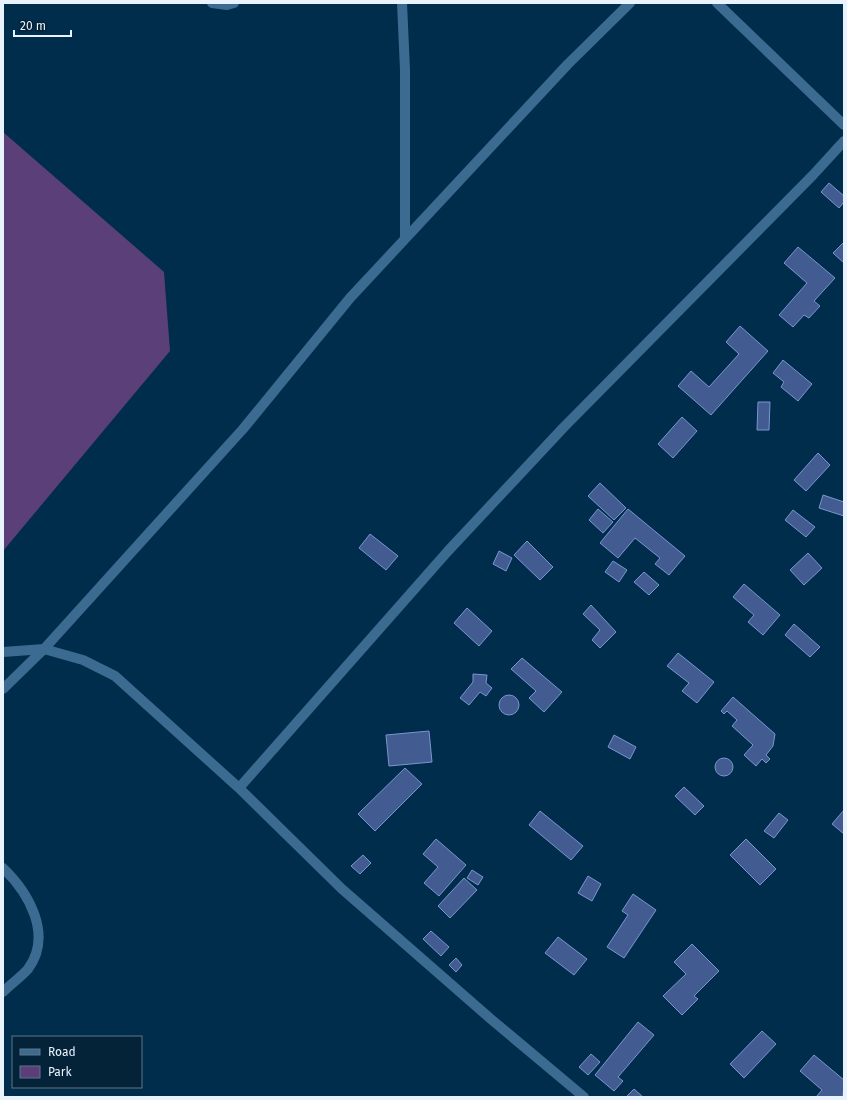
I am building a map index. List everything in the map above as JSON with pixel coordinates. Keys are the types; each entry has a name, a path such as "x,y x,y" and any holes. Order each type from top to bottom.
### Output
{"street":[{"path":"212,3 227,5 234,3"},
{"path":"402,3 405,70 405,239"},
{"path":"3,689 44,649 243,429 350,298 568,64 630,3"},
{"path":"717,3 844,125"},
{"path":"240,788 454,545 563,428 808,181 844,141"},
{"path":"3,652 44,649 83,660 115,676 240,788 342,889 492,1020 584,1097"},
{"path":"3,868 24,893 30,904 37,922 40,939 36,954 27,969 3,992"}],"green space":[{"path":"3,132 164,272 170,351 3,551"}],"building":[{"path":"829,183 844,196 844,202 839,208 821,192"},
{"path":"844,242 844,263 833,253"},
{"path":"798,247 835,278 814,301 820,306 809,318 804,315 793,327 779,315 807,283 784,263"},
{"path":"740,326 768,351 711,415 678,386 691,371 709,387 739,354 726,342"},
{"path":"783,360 812,384 798,401 781,387 784,382 773,373"},
{"path":"758,402 770,402 769,430 757,430"},
{"path":"682,417 697,431 673,458 658,444"},
{"path":"818,453 830,465 806,491 794,480"},
{"path":"600,483 626,508 614,520 588,496"},
{"path":"823,495 844,502 844,516 819,508"},
{"path":"598,509 613,522 603,533 589,520"},
{"path":"628,509 685,556 669,575 655,564 660,558 635,538 618,558 600,543"},
{"path":"793,510 815,527 806,537 785,520"},
{"path":"370,534 398,556 386,570 359,548"},
{"path":"527,541 553,567 540,580 514,555"},
{"path":"499,551 512,558 506,571 493,564"},
{"path":"808,553 822,568 804,585 790,570"},
{"path":"613,561 627,570 619,582 605,572"},
{"path":"644,572 659,585 649,595 634,582"},
{"path":"744,584 780,615 763,635 748,622 754,615 733,597"},
{"path":"591,605 616,632 600,648 592,640 600,630 583,614"},
{"path":"467,608 492,631 479,646 454,623"},
{"path":"794,624 820,647 810,657 785,635"},
{"path":"678,653 714,682 697,703 682,691 689,683 667,666"},
{"path":"522,658 562,692 544,712 529,698 536,691 511,669"},
{"path":"473,674 487,675 486,683 492,688 486,696 480,692 469,705 460,698 473,682"},
{"path":"509,695 516,698 519,705 516,712 509,715 502,712 499,705 502,698"},
{"path":"733,697 775,734 773,746 766,755 770,759 766,763 762,759 756,766 744,755 753,745 732,726 737,720 727,711 724,714 721,711"},
{"path":"429,731 432,762 389,766 386,735"},
{"path":"614,735 636,747 630,759 608,747"},
{"path":"724,758 730,761 733,767 730,773 724,776 718,773 715,767 718,761"},
{"path":"405,768 422,784 375,831 358,814"},
{"path":"684,787 704,806 695,815 675,796"},
{"path":"844,810 844,834 832,824"},
{"path":"540,811 583,846 571,860 529,825"},
{"path":"779,813 788,820 774,838 764,831"},
{"path":"436,839 466,865 439,896 424,883 438,867 423,854"},
{"path":"746,839 776,869 760,885 730,855"},
{"path":"363,855 371,863 360,874 351,866"},
{"path":"472,870 483,877 478,885 467,878"},
{"path":"588,876 601,884 592,901 578,893"},
{"path":"464,878 477,890 450,918 438,906"},
{"path":"633,894 656,910 624,958 607,947 628,915 622,911"},
{"path":"431,931 449,947 441,956 423,939"},
{"path":"558,937 587,959 574,975 545,953"},
{"path":"692,944 719,971 694,996 698,999 682,1015 663,996 686,974 674,962"},
{"path":"456,958 462,965 456,972 449,965"},
{"path":"638,1022 654,1035 618,1077 623,1081 614,1091 595,1075"},
{"path":"762,1031 776,1044 744,1078 730,1064"},
{"path":"591,1054 600,1062 588,1075 579,1067"},
{"path":"814,1055 844,1080 843,1097 816,1097 822,1090 800,1071"},
{"path":"634,1089 643,1097 626,1097"}]}
